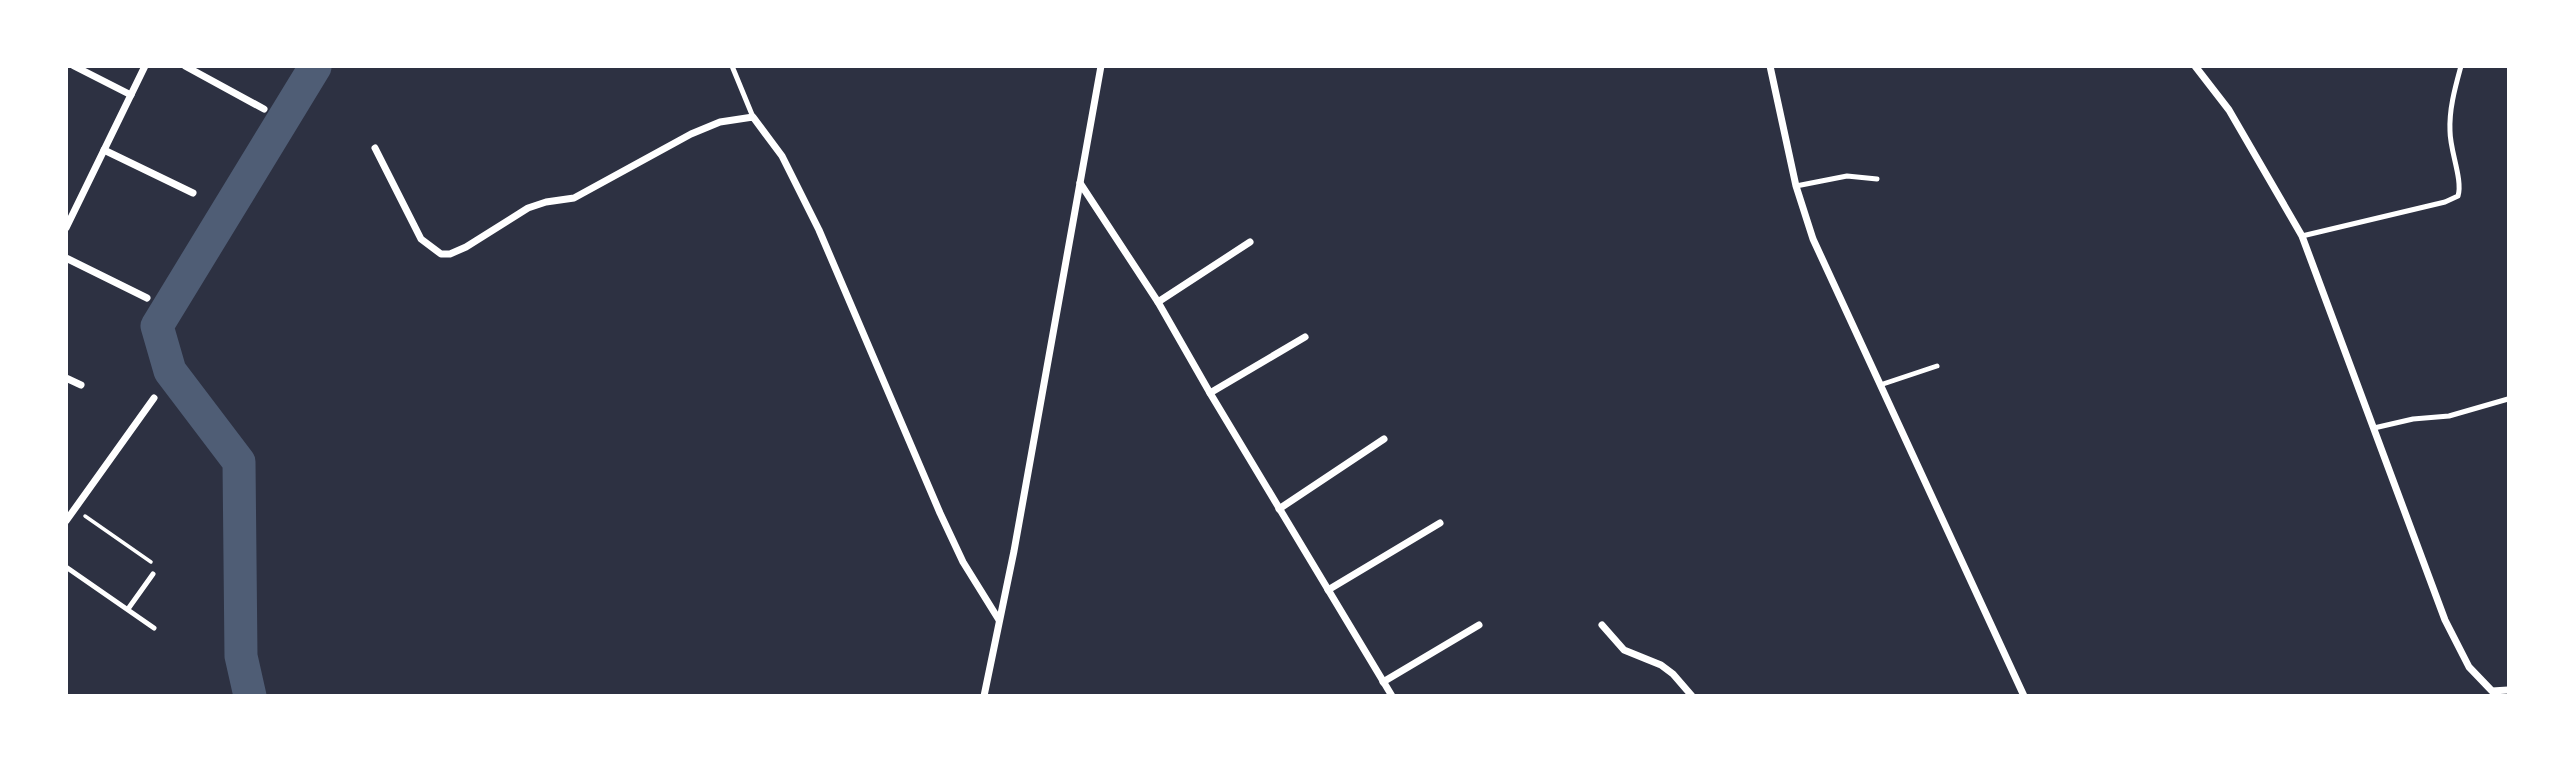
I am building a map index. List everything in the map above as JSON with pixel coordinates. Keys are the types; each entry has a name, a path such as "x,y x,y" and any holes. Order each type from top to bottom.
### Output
{"street":[{"path":"74,66 131,95"},
{"path":"66,228 145,66"},
{"path":"185,66 264,108"},
{"path":"984,695 1014,551 1101,66"},
{"path":"1770,66 1796,186 1814,239 2024,695"},
{"path":"2195,66 2229,110 2302,236 2445,621 2469,667 2492,691 2508,690"},
{"path":"375,148 421,239 441,254 450,254 528,208 573,198 691,134 720,122 753,117 782,156 819,230 940,513 963,562 999,620"},
{"path":"104,150 194,193"},
{"path":"1080,183 1158,302 1392,695"},
{"path":"1158,302 1250,242"},
{"path":"66,258 147,298"},
{"path":"1210,393 1306,338"},
{"path":"66,378 81,385"},
{"path":"66,521 154,398"},
{"path":"1279,509 1384,439"},
{"path":"1328,590 1440,523"},
{"path":"1383,682 1479,625"},
{"path":"1602,625 1624,650 1661,665 1692,695"}],"lane":[{"path":"732,66 753,117"},
{"path":"2302,236 2445,202 2458,196 2461,186 2454,163 2450,110 2461,66"},
{"path":"1796,186 1847,176 1877,179"},
{"path":"1880,385 1937,366"},
{"path":"2374,428 2413,419 2449,416 2508,399"},
{"path":"66,567 154,628"},
{"path":"128,609 153,573"}],"path":[{"path":"75,509 151,562"}],"waterway":[{"path":"250,696 241,656 239,462 170,371 157,326 315,67"}]}
